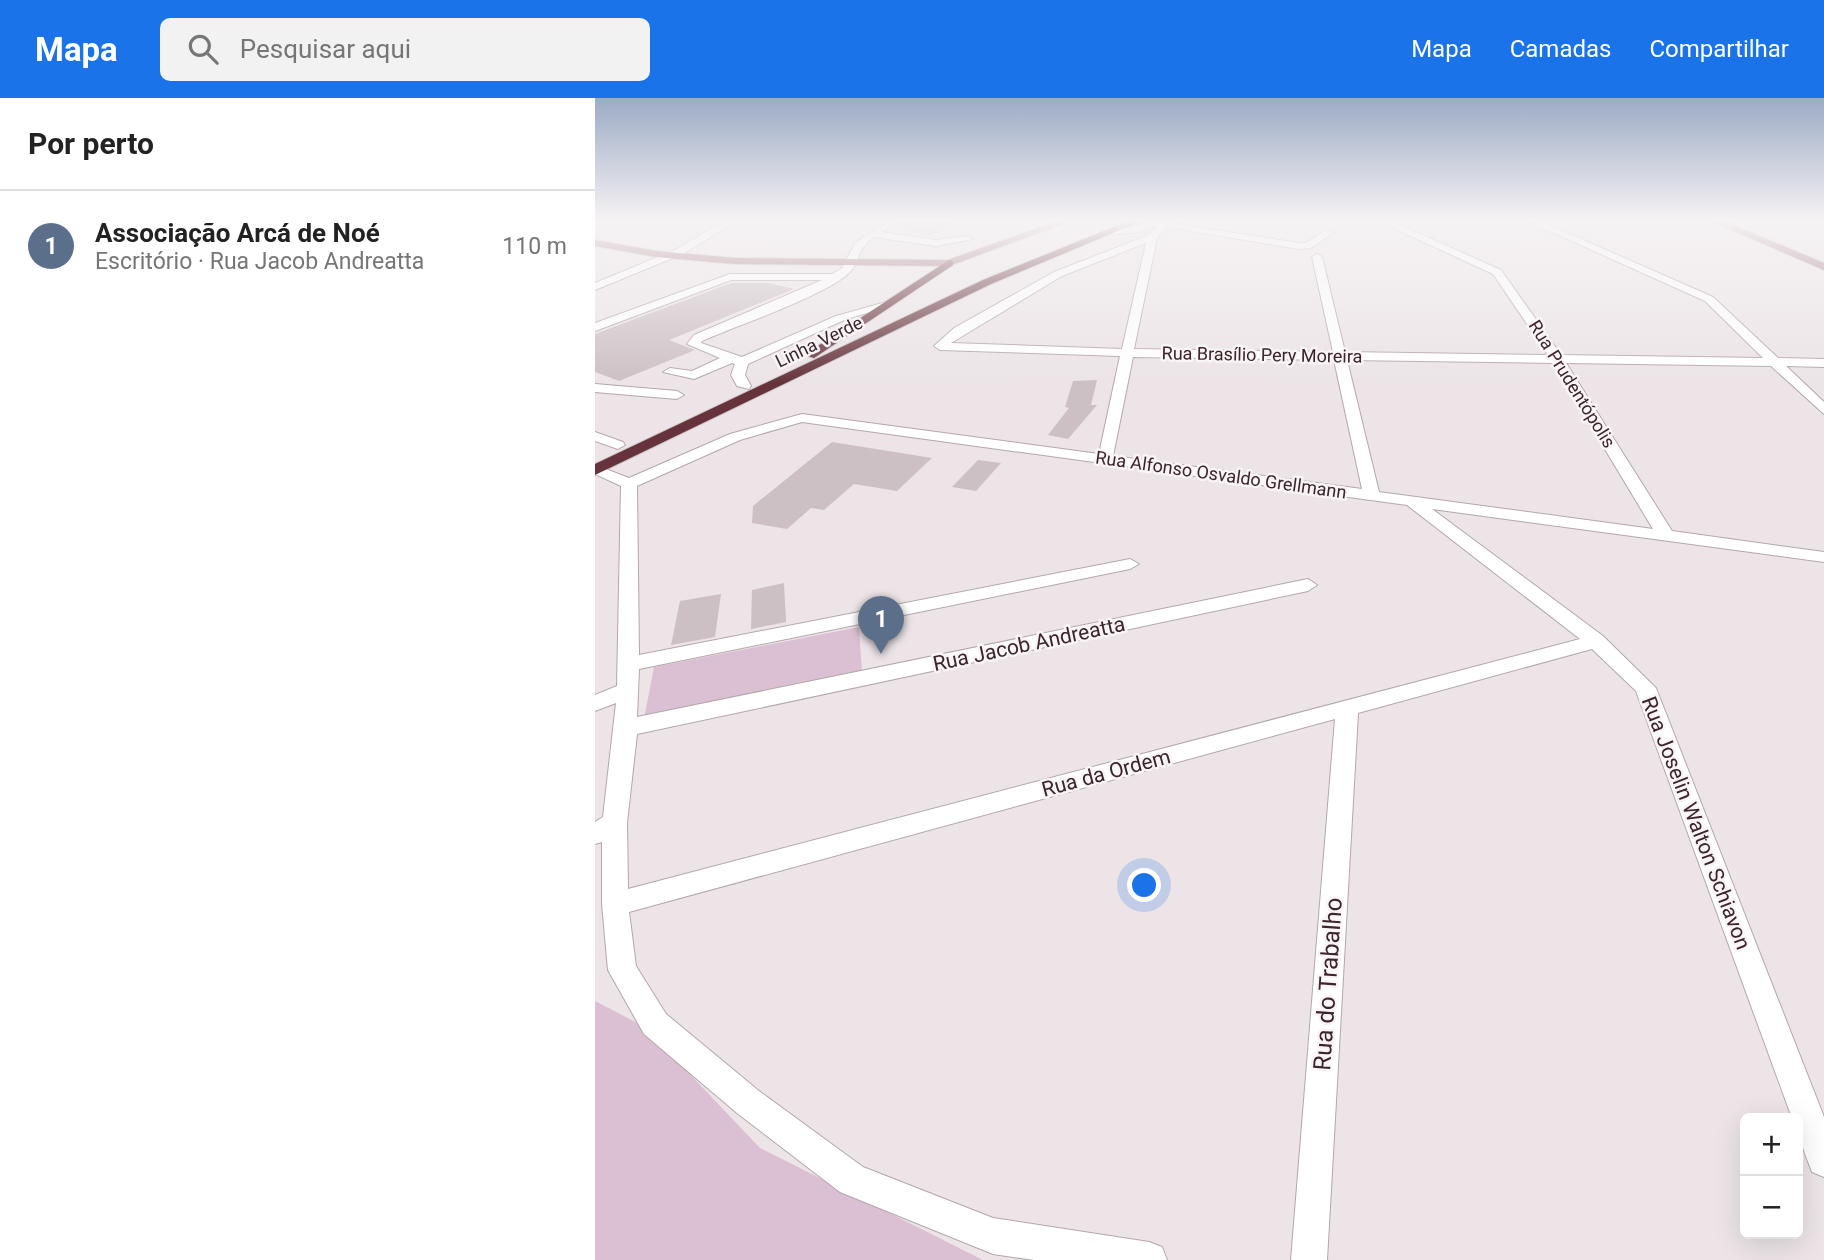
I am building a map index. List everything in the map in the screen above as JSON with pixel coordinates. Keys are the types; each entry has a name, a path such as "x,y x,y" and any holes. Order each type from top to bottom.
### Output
{"highway":[{"path":"809,356 932,274"},
{"name":"Linha Verde","path":"596,465 618,445 985,274"},
{"name":"Linha Verde","path":"596,465 1006,274"}],"street":[{"path":"595,287 625,274"},
{"path":"737,360 693,345 694,341 839,274"},
{"name":"Rua Brasílio Pery Moreira","path":"1058,274 958,331 940,346 1129,353 1824,363"},
{"path":"1105,459 1145,274"},
{"path":"1321,274 1372,496"},
{"name":"Rua Prudentópolis","path":"1499,274 1557,359 1666,536"},
{"path":"1653,274 1709,299 1824,411"},
{"path":"595,327 730,276 835,277"},
{"path":"686,365 665,374 694,375 840,318 886,304"},
{"path":"737,360 738,375 744,386"},
{"path":"595,388 677,395"},
{"name":"Rua Alfonso Osvaldo Grellmann","path":"629,484 687,457 772,424 802,418 1824,557"},
{"path":"595,436 618,445"},
{"path":"596,465 629,484 627,728 605,828 622,970 655,1024 748,1102 852,1180 993,1236 1145,1260"},
{"name":"Rua Joselin Walton Schiavon","path":"1411,501 1596,641 1645,688 1824,1160"},
{"path":"595,703 629,677 1130,564"},
{"name":"Rua Jacob Andreatta","path":"627,728 1308,585"},
{"name":"Rua da Ordem","path":"615,904 1596,641"},
{"name":"Rua do Trabalho","path":"1309,1260 1347,708"}],"shaded area":[{"path":"859,627 862,674 644,719 654,667"},
{"path":"595,1001 645,1027 760,1148 983,1260 595,1260"}],"building":[{"path":"731,283 768,283 794,289 669,340 695,350 619,381 595,372 595,334"},
{"path":"1097,380 1091,405 1097,405 1068,439 1048,435 1069,408 1065,407 1073,381"},
{"path":"832,442 932,458 897,491 854,484 824,510 811,508 787,529 752,523 753,506"},
{"path":"978,460 1001,463 976,491 952,487"},
{"path":"784,583 786,622 751,629 752,590"},
{"path":"721,594 715,637 671,645 680,601"}],"place":[{"name":"Associação Arcá de Noé","path":"881,654"}]}
